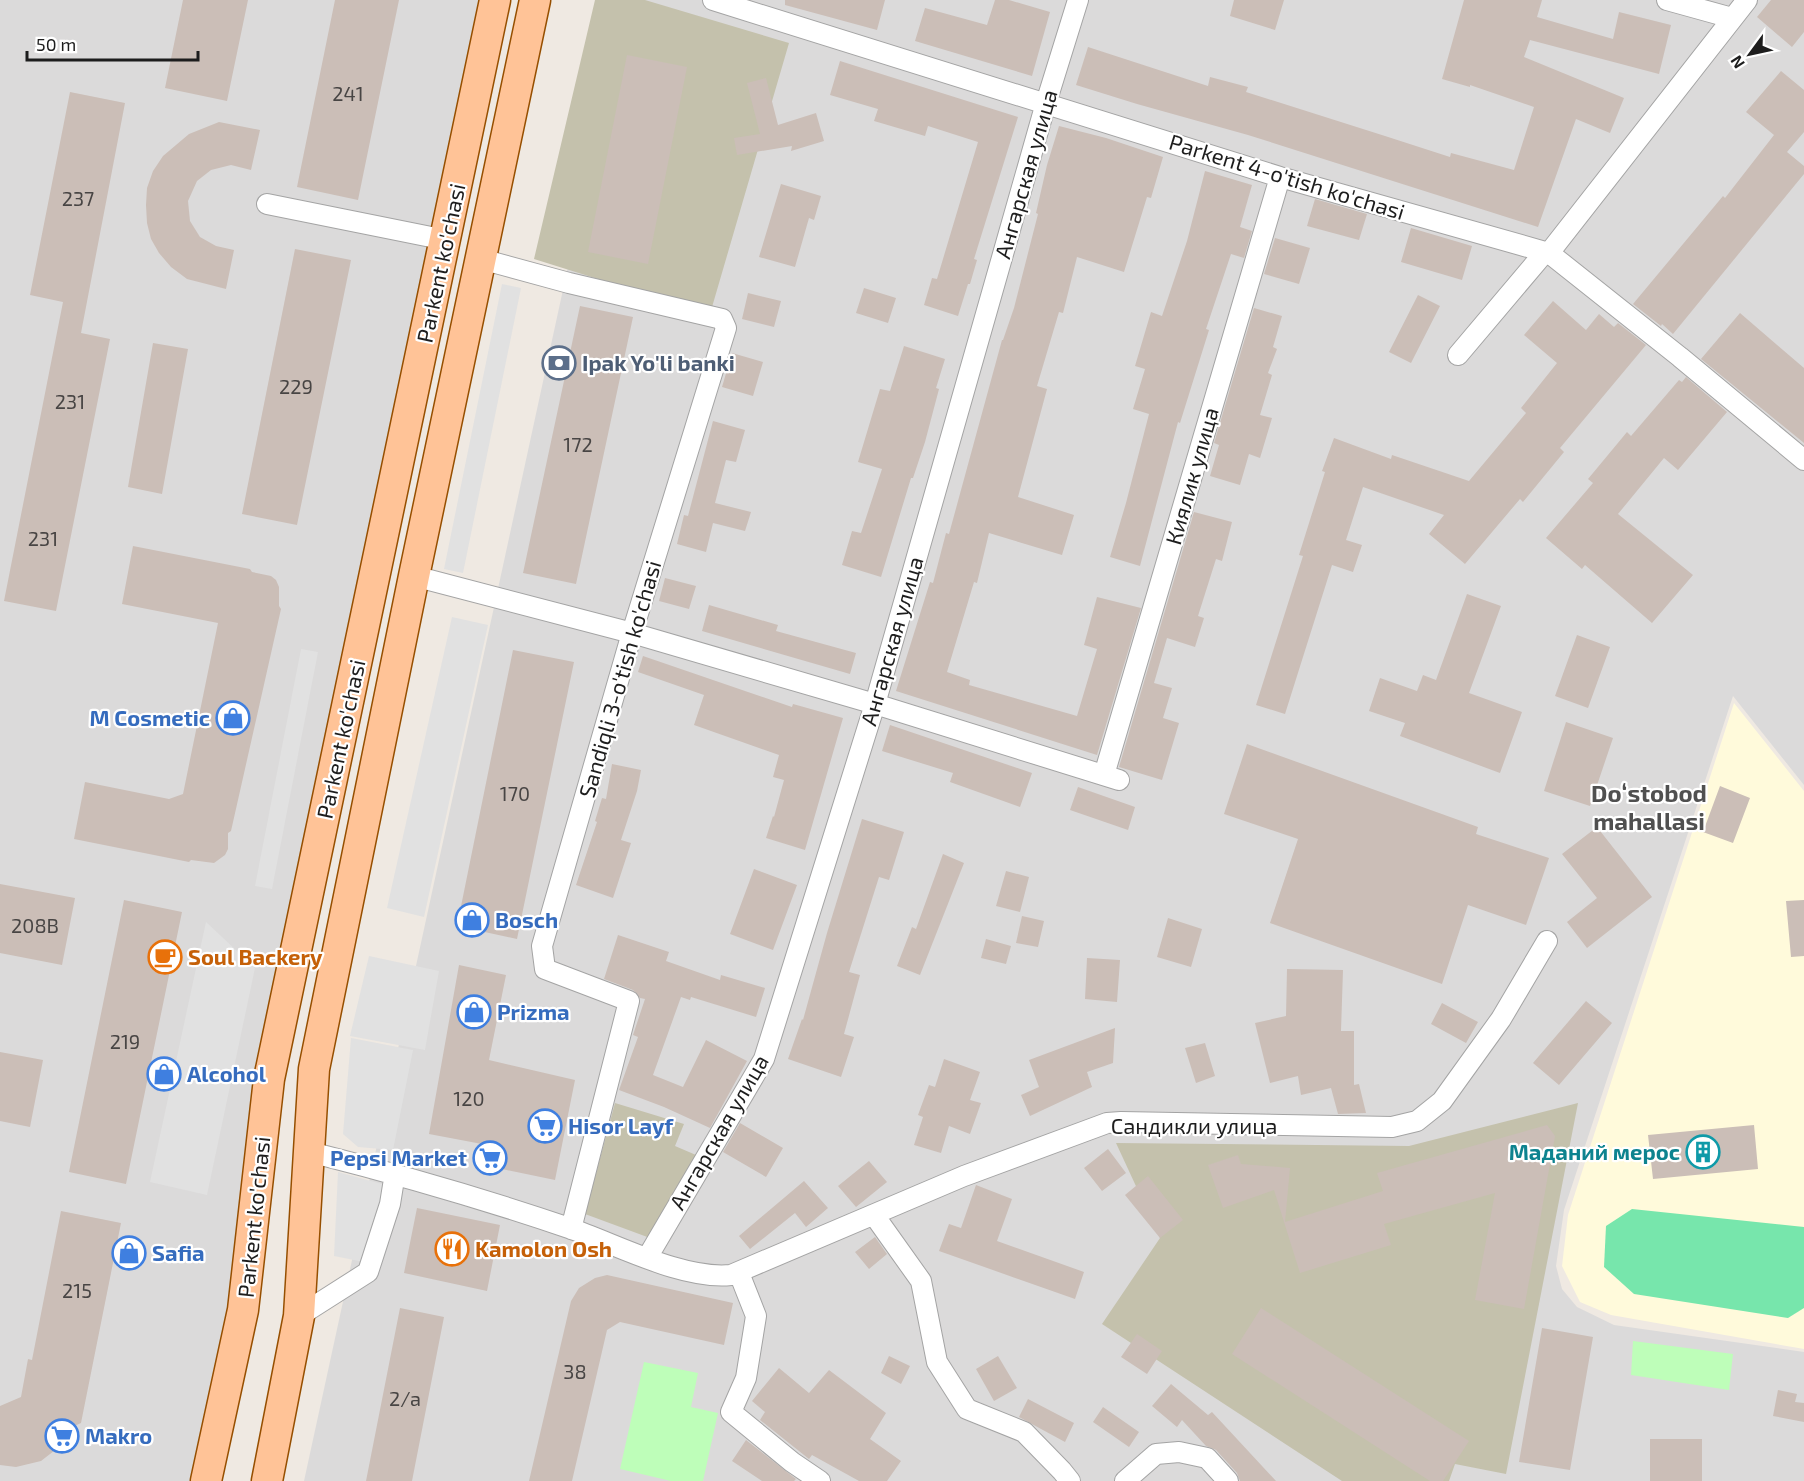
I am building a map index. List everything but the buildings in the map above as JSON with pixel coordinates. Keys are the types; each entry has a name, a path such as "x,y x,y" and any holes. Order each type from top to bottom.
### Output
{"main road":[{"name":"Parkent ko'chasi","path":"206,1481 243,1310 269,1079 495,0"},
{"name":"Parkent ko'chasi","path":"267,1481 299,1316 314,1069 414,576 535,0"}],"street":[{"name":"Parkent 4-o'tish ko'chasi","path":"713,0 1280,177 1547,253 1680,357 1804,460"},
{"name":"Ангарская улица","path":"647,1258 764,1059 875,704 1046,103 1078,0"},
{"path":"1667,0 1732,18"},
{"path":"1458,355 1547,253 1747,0"},
{"name":"Киялик улица","path":"875,704 1112,777 1280,177"},
{"path":"267,204 446,240"},
{"name":"Sandiqli 3-o'tish ko'chasi","path":"480,259 722,319 726,328 632,633 543,946 545,969 629,1001 571,1229"},
{"path":"414,576 632,633 875,704"},
{"name":"Сандикли улица","path":"310,1152 395,1173 571,1229 647,1258 702,1275 723,1276 739,1273 964,1176 1107,1124 1121,1122 1392,1127 1417,1122 1442,1101 1501,1019 1547,941"},
{"path":"299,1316 368,1272 390,1204 395,1173"},
{"path":"874,1215 921,1281 937,1362 967,1409 1024,1432 1070,1481"},
{"path":"739,1273 756,1316 746,1378 731,1412 792,1462 820,1481"},
{"path":"1125,1481 1156,1454 1179,1452 1207,1458 1228,1481"}],"shaded area":[{"path":"0,0 478,0 446,240 206,1481 0,1481"},
{"path":"595,0 645,0 789,43 710,314 534,259"},
{"path":"626,0 1804,0 1804,785 1733,696 1564,1210 1556,1266 1562,1289 1577,1307 1614,1325 1804,1352 1804,1481 304,1481"},
{"path":"502,284 521,288 463,573 444,569"},
{"path":"452,617 488,625 424,917 387,908"},
{"path":"301,649 318,652 272,889 255,886"},
{"path":"1734,703 1804,791 1804,1349 1611,1315 1580,1302 1562,1266 1568,1215"},
{"path":"206,922 255,968 207,1195 150,1182"},
{"path":"369,956 439,971 425,1050 350,1036"},
{"path":"351,1038 413,1050 393,1150 358,1147 343,1134"},
{"path":"615,1103 684,1124 675,1146 696,1155 650,1238 585,1214"},
{"path":"1578,1103 1506,1474 1455,1464 1449,1481 1342,1481 1102,1324 1160,1238 1116,1143 1409,1146"},
{"path":"338,1172 389,1186 364,1262 334,1256"}],"green space":[{"path":"1632,1209 1804,1227 1804,1308 1788,1318 1634,1294 1604,1267 1606,1226"},
{"path":"1633,1341 1733,1354 1729,1390 1631,1375"},
{"path":"644,1362 698,1373 691,1407 718,1413 703,1481 671,1481 620,1469"}],"place":[{"name":"Ipak Yo'li banki","path":"559,363"},
{"name":"M Cosmetic","path":"233,718"},
{"name":"Bosch","path":"472,920"},
{"name":"Soul Backery","path":"165,957"},
{"name":"Prizma","path":"474,1012"},
{"name":"Alcohol","path":"164,1074"},
{"name":"Hisor Layf","path":"545,1126"},
{"name":"Маданий мерос","path":"1703,1152"},
{"name":"Pepsi Market","path":"490,1158"},
{"name":"Kamolon Osh","path":"452,1249"},
{"name":"Safia","path":"129,1253"},
{"name":"Makro","path":"62,1436"}],"district":[{"name":"Doʻstobod mahallasi","path":"1649,808"}]}
